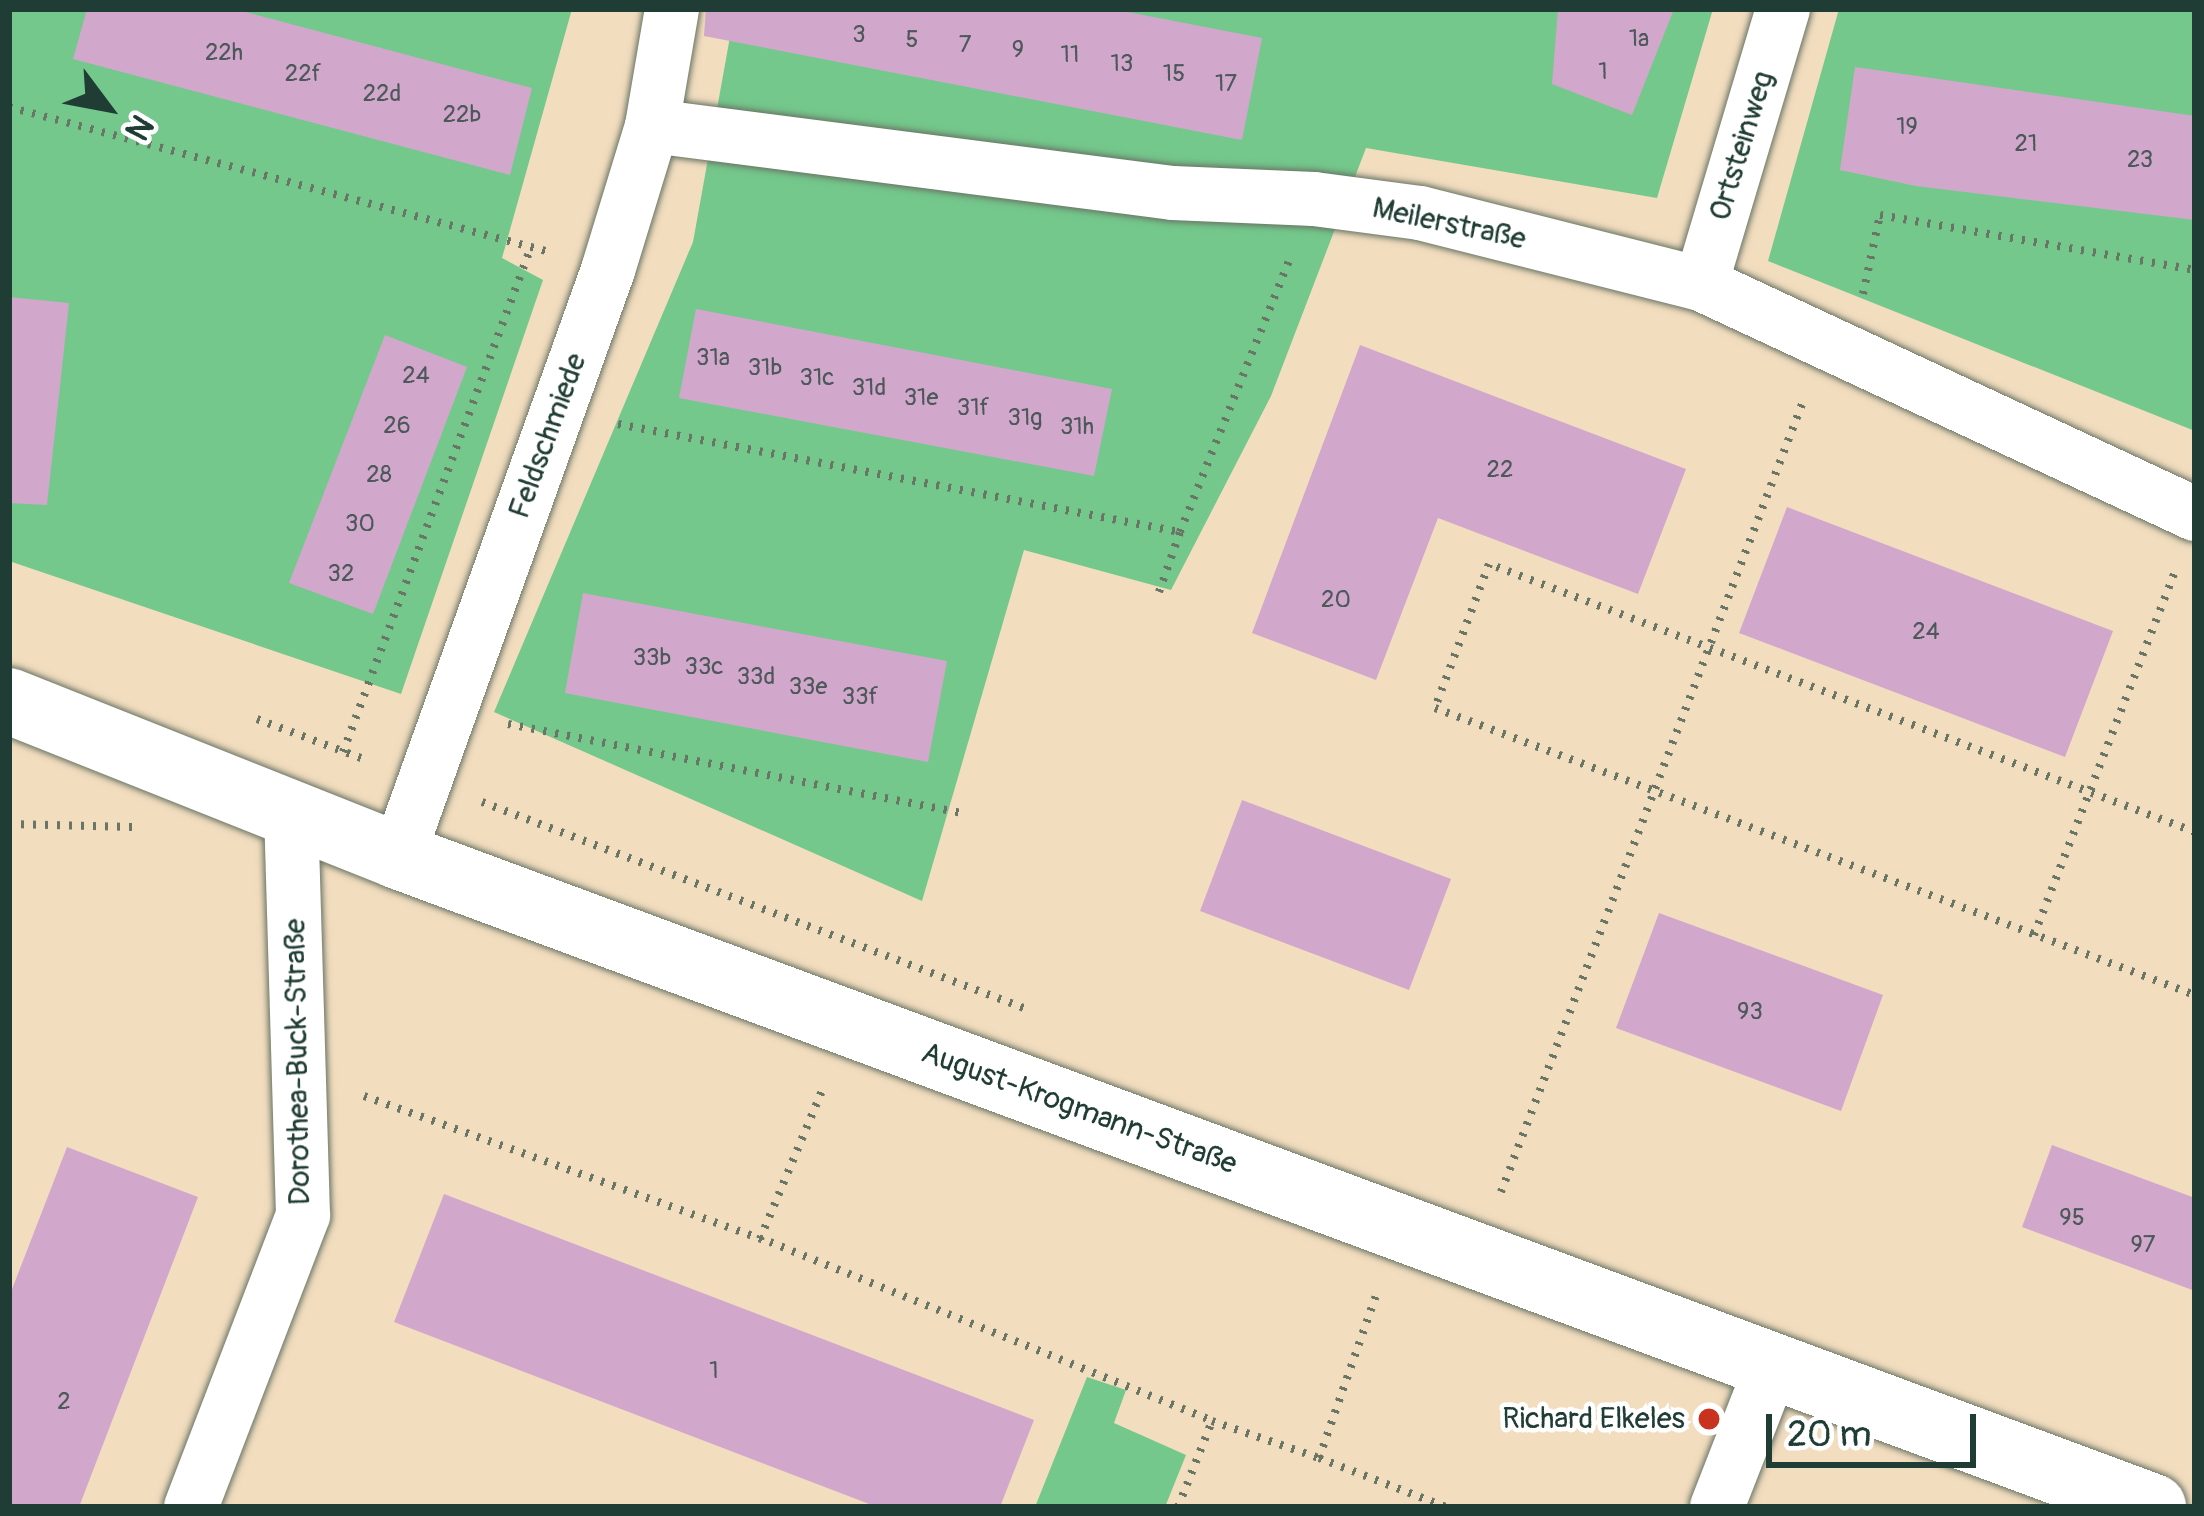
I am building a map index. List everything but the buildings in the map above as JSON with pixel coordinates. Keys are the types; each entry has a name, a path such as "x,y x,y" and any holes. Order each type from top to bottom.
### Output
{"main road":[{"name":"August-Krogmann-Straße","path":"9,701 398,856 2153,1507"}],"street":[{"name":"Feldschmiede","path":"398,856 608,270 652,126 672,9"},
{"name":"Ortsteinweg","path":"1701,284 1783,9"},
{"name":"Meilerstraße","path":"652,126 1173,194 1314,200 1420,213 1701,284 1838,348 2187,538"},
{"name":"Dorothea-Buck-Straße","path":"190,1507 303,1215 291,812"},
{"path":"1717,1507 1773,1364"}],"path":[{"path":"9,107 608,270"},
{"path":"1159,592 1314,200"},
{"path":"1499,1195 1711,650 1838,348 1880,215 2195,270"},
{"path":"343,752 531,247"},
{"path":"558,412 1180,532"},
{"path":"2034,934 2187,538"},
{"path":"2195,832 1489,564 1435,708 2195,995"},
{"path":"448,712 966,814"},
{"path":"298,1072 760,1239 1212,1421 1446,1507"},
{"path":"760,1239 826,1079"},
{"path":"1319,1458 1379,1285"},
{"path":"1178,1507 1212,1421"}],"green space":[{"path":"9,9 572,9 502,258 543,280 401,694 9,561"},
{"path":"735,9 1713,9 1657,198 1366,148 1271,396 1171,590 1024,550 922,901 494,712 693,242"},
{"path":"1839,9 2195,9 2195,431 1768,261"},
{"path":"1087,1377 1126,1390 1114,1423 1186,1455 1165,1507 1035,1507"}],"place":[{"name":"Richard Elkeles","path":"1709,1419"}]}
